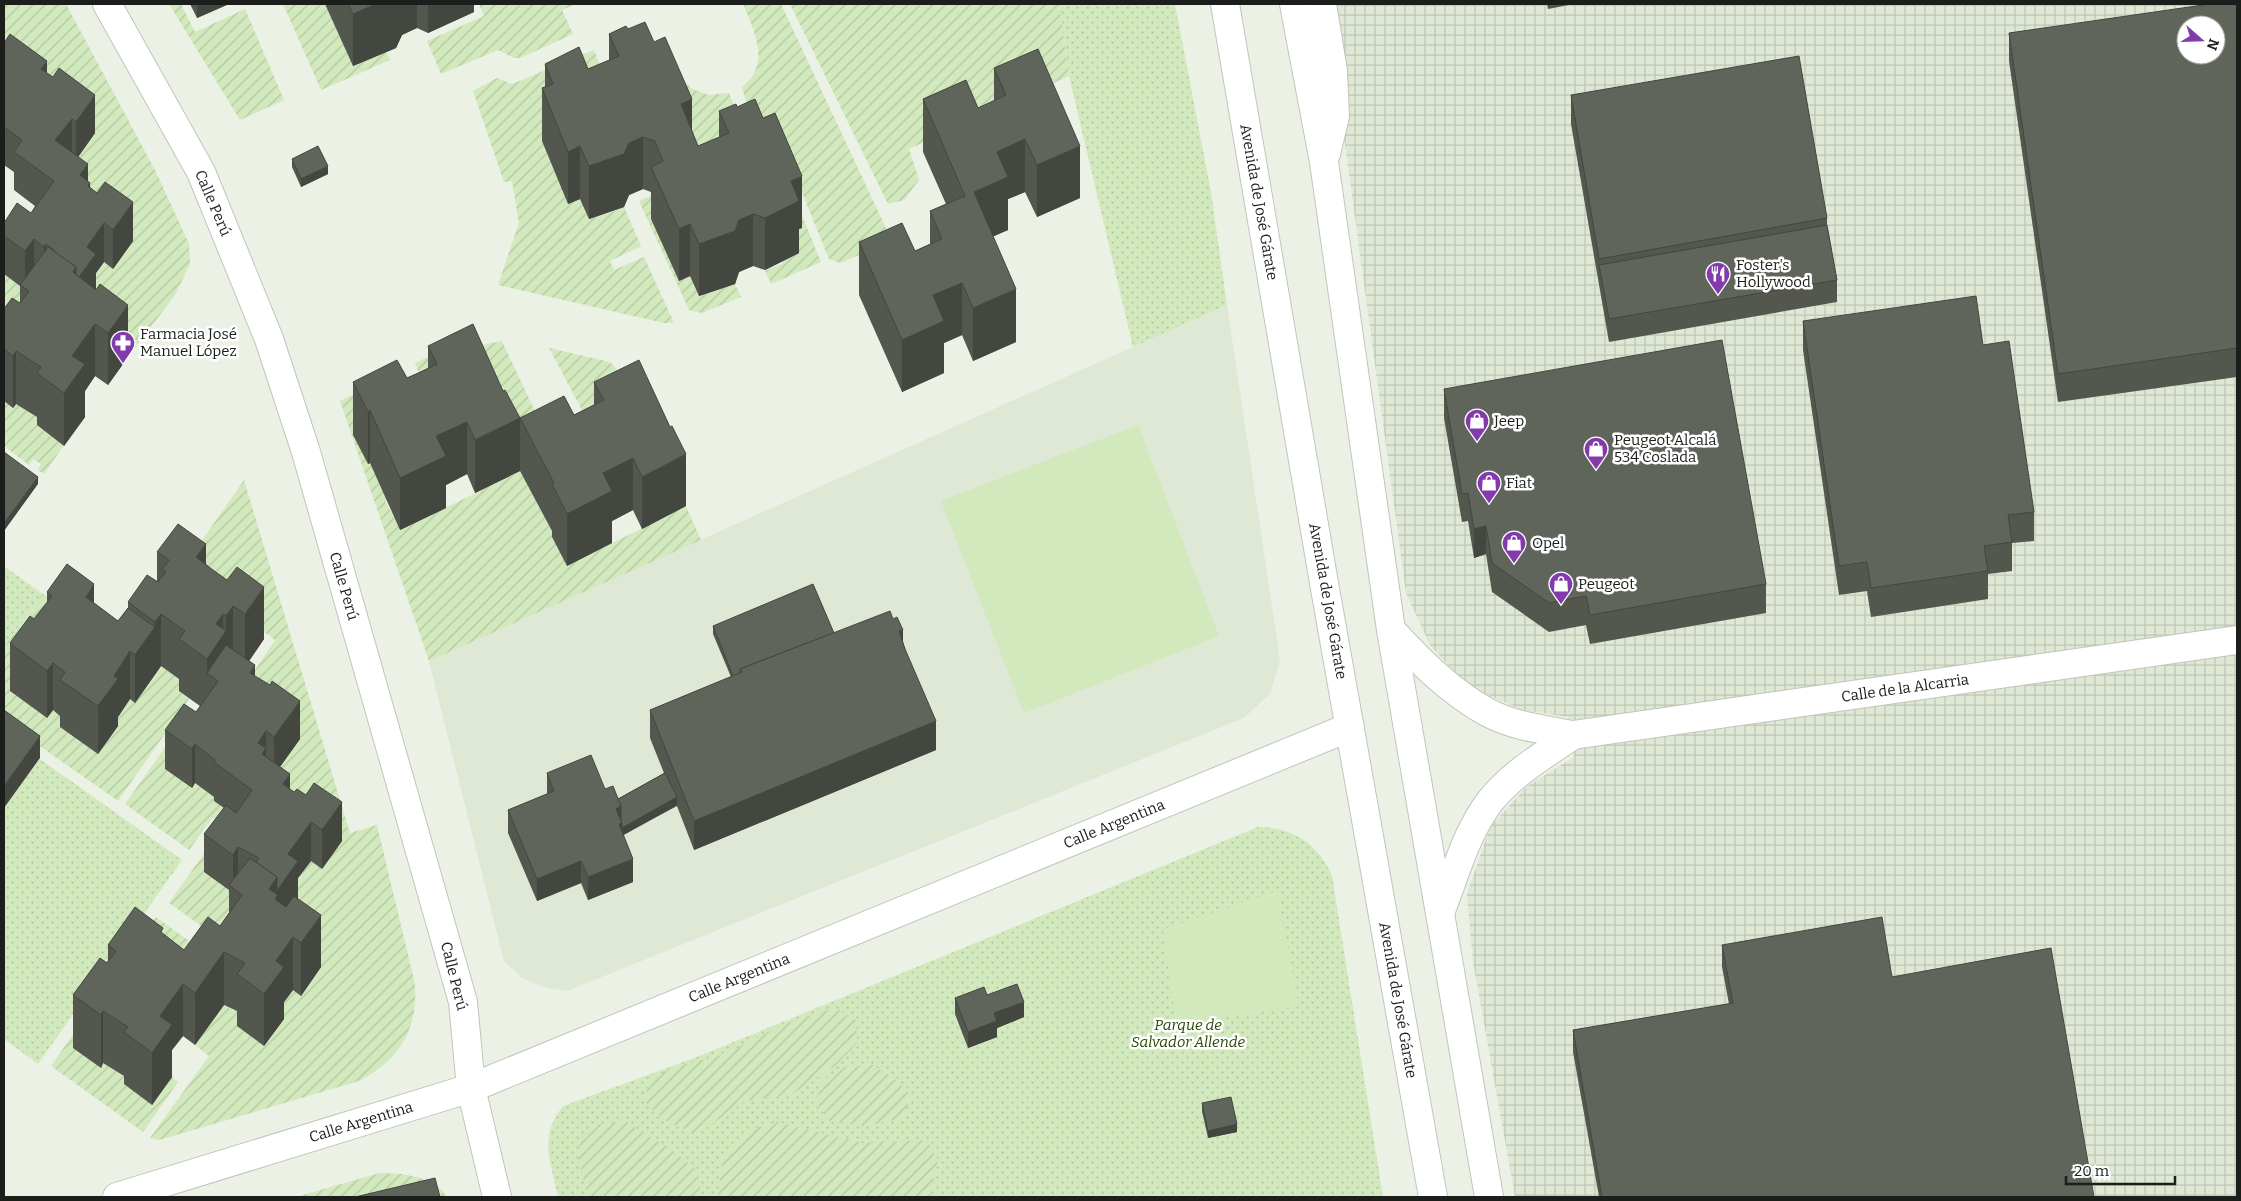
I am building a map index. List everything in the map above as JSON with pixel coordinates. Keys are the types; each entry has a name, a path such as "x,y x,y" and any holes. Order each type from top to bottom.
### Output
{"street":[{"name":"Calle Perú","path":"107,4 201,172 269,339 306,452 463,1002 471,1088 497,1197"},
{"name":"Avenida de José Gárate","path":"1225,4 1433,1197"},
{"path":"1294,4 1324,162 1392,630 1489,1197"},
{"path":"1322,4 1333,71 1335,116 1324,162"},
{"name":"Calle de la Alcarria","path":"1392,630 1418,659 1445,683 1488,713 1533,728 1573,735 2237,640"},
{"name":"Calle Argentina","path":"117,1197 471,1088 1350,727"},
{"name":"Calle de la Alcarria","path":"1440,912 1471,833 1491,800 1519,772 1573,735"}],"shaded area":[{"path":"1326,4 2237,4 2237,1197 1515,1197 1473,962 1467,894 1490,827 1526,787 1574,757 1568,717 1522,710 1466,685 1430,645 1406,593"},
{"path":"1227,305 1280,660 1270,694 1244,718 567,991 544,987 522,978 504,961 429,661"}],"green space":[{"path":"4,4 66,4 156,172 189,244 190,264 175,295 128,357 87,286 104,262 113,268 4,82"},
{"path":"169,4 181,4 195,32 245,9 284,100 240,120"},
{"path":"283,4 325,4 386,52 390,60 321,90"},
{"path":"479,4 576,4 562,10 573,34 520,58 514,58 498,50 441,74 427,41 484,16"},
{"path":"743,4 781,4 892,241 840,263 829,259 774,124 748,110 742,87 751,78 756,68 758,47 752,25"},
{"path":"790,4 1059,4 1069,76 909,149 919,180 904,200 888,204"},
{"path":"1059,4 1175,4 1211,192 1227,305 1133,347 1069,76"},
{"path":"594,50 602,70 682,79 692,89 709,95 729,93 737,114 766,129 821,262 771,284 765,271 783,263 775,166 580,199 607,214 624,207 641,246 610,261 614,270 644,257 674,323 664,323 498,285 519,223 512,181 504,182 473,91 497,78 512,84"},
{"path":"655,194 699,296 735,284 741,297 702,313 689,310 639,201"},
{"path":"4,274 25,289 4,361"},
{"path":"502,341 555,454 520,471 428,398 415,363 434,354"},
{"path":"549,348 610,362 615,367 636,408 592,429"},
{"path":"384,379 368,464 370,463 388,499 385,501 401,530 520,471 554,535 552,537 567,566 686,506 701,540 429,661 340,401"},
{"path":"4,401 16,404 41,419 37,425 64,445 44,474 38,470 41,464 33,459 29,465 4,446"},
{"path":"1138,425 1219,636 1024,713 941,501"},
{"path":"244,480 350,833 377,825 415,984 415,1001 413,1016 403,1042 385,1063 359,1081 159,1140 150,1138 209,1056 195,1045 224,1005 234,1011 236,1009 264,1046 284,1019 276,1013 293,990 288,892 311,861 262,793 273,720 253,673 275,640 242,615 185,565"},
{"path":"4,566 43,594 4,647"},
{"path":"43,594 67,611 10,691 47,718 53,710 98,754 117,727 114,724 130,699 135,702 161,666 185,683 179,691 189,699 118,801 4,721 4,647"},
{"path":"179,728 191,788 195,783 215,798 214,801 241,820 234,831 213,817 189,850 125,804"},
{"path":"40,759 182,860 38,1064 4,1039 4,808"},
{"name":"Parque de Salvador Allende","path":"1258,827 1282,830 1303,840 1320,855 1332,876 1383,1197 558,1197 548,1150 555,1117 563,1106 697,1057"},
{"path":"210,845 233,893 225,943 169,903"},
{"path":"1277,891 1299,1006 1176,1025 1163,929"},
{"path":"156,917 207,954 161,984 100,1067 103,1063 128,1079 152,1105 172,1077 178,1082 143,1132 51,1066"},
{"path":"835,1008 856,1020 857,1043 835,1066 790,1095 745,1101 699,1133 669,1122 645,1102 648,1084 670,1068 726,1054 781,1025"},
{"path":"873,1065 897,1081 911,1095 903,1118 866,1126 829,1121 816,1101 822,1081 845,1067"},
{"path":"624,1121 669,1148 698,1171 701,1197 588,1197 578,1158 580,1138 598,1125"},
{"path":"777,1122 863,1143 926,1140 938,1159 930,1197 718,1197 722,1162 746,1131"},
{"path":"380,1173 407,1175 426,1180 434,1184 447,1197 296,1197"}],"building":[{"path":"348,4 376,4 353,14"},
{"path":"2210,4 2237,4 2237,348 2058,374 2009,33"},
{"path":"645,22 654,42 665,37 692,99 681,104 698,146 729,133 719,111 736,104 737,107 755,99 763,118 775,113 802,176 791,181 799,201 765,218 753,214 739,220 735,231 699,244 690,224 679,229 651,167 663,161 655,141 643,137 629,143 624,154 589,166 580,146 568,152 542,88 553,84 545,64 579,47 588,69 619,56 609,34 626,26 628,29"},
{"path":"10,34 47,61 41,69 53,77 59,68 95,95 76,122 72,119 55,140 88,164 80,175 90,183 88,186 97,193 105,182 133,202 113,230 104,223 87,247 96,254 79,277 76,274 76,267 46,244 44,247 34,239 25,251 4,236 4,223 17,203 31,213 54,181 14,152 22,140 4,127 4,43"},
{"path":"1038,49 1080,146 1037,165 1025,139 997,152 1008,177 974,192 1016,289 973,308 962,283 933,295 944,321 902,340 859,242 902,223 915,251 942,239 930,211 965,196 923,99 966,80 978,108 1006,95 994,68"},
{"path":"1799,56 1827,218 1599,259 1571,95"},
{"path":"318,146 328,166 301,179 292,159"},
{"path":"1827,225 1837,280 1609,319 1599,265"},
{"path":"48,247 76,267 73,272 96,290 100,284 128,305 108,333 95,324 72,356 85,364 64,393 37,373 41,367 16,351 13,356 4,349 4,309 12,298 20,303 29,291 20,285"},
{"path":"1976,296 1983,345 2009,341 2034,512 2008,515 2012,542 1984,546 1988,571 1871,588 1867,562 1839,566 1803,321"},
{"path":"473,324 503,391 505,390 520,418 475,440 467,422 436,436 446,456 400,478 370,410 368,412 353,382 397,360 407,378 423,371 437,364 428,346"},
{"name":"Peugeot Alcalá 534 Coslada","path":"1722,340 1766,584 1590,615 1586,596 1549,603 1492,563 1486,526 1474,529 1468,493 1462,494 1444,389"},
{"path":"639,360 670,427 672,426 686,454 642,477 633,458 603,473 612,491 567,514 552,484 554,483 520,418 564,396 574,415 604,400 594,382"},
{"path":"4,452 38,477 4,523"},
{"path":"178,524 206,544 196,557 213,570 227,580 237,567 264,587 245,614 233,606 226,616 223,614 216,624 226,631 207,659 179,639 185,631 161,614 155,622 128,602 147,575 158,582 166,572 162,570 169,560 157,552"},
{"path":"67,564 94,584 86,597 118,621 128,608 155,627 135,655 130,651 114,676 118,679 98,706 60,680 65,672 53,663 47,671 10,643 30,616 34,619 52,596 47,592"},
{"path":"813,584 834,633 740,669 740,673 733,676 713,626"},
{"path":"890,611 893,619 897,617 903,630 899,631 905,649 936,721 694,821 650,710 742,672 740,669"},
{"path":"226,645 255,665 250,673 270,685 272,681 300,701 274,737 266,731 258,743 266,748 262,754 290,774 283,784 294,792 297,789 306,795 314,783 342,802 322,830 311,822 288,854 298,861 277,891 277,877 256,862 259,858 238,847 233,855 204,834 226,805 236,813 252,790 214,762 215,760 195,744 192,749 165,730 184,704 196,712 218,681 207,673"},
{"path":"4,710 40,736 4,786"},
{"path":"591,755 605,789 613,786 621,806 616,809 622,823 619,824 633,859 588,877 581,861 537,879 508,810 554,791 547,773"},
{"path":"665,773 677,797 622,828 621,806 618,799"},
{"path":"250,858 277,877 269,889 278,895 275,899 286,907 294,896 321,915 301,943 293,937 276,961 284,967 264,994 237,974 245,963 224,952 195,993 183,984 160,1016 172,1025 152,1053 124,1032 128,1027 103,1011 101,1015 73,995 100,958 107,963 116,951 108,945 135,907 163,928 161,932 184,950 208,917 220,926 242,895 229,885"},
{"path":"1882,917 1892,977 2051,948 2094,1197 1602,1197 1573,1030 1733,1003 1722,945"},
{"path":"1017,984 1024,1002 994,1013 997,1021 968,1032 955,998 984,987 987,995"},
{"path":"1231,1097 1237,1124 1208,1131 1202,1103"},
{"path":"435,1178 440,1197 355,1197"}],"place":[{"name":"Foster's Hollywood","path":"1718,295"},
{"name":"Farmacia José Manuel López","path":"123,364"},
{"name":"Jeep","path":"1477,442"},
{"name":"Peugeot Alcalá 534 Coslada","path":"1596,470"},
{"name":"Fiat","path":"1489,504"},
{"name":"Opel","path":"1514,564"},
{"name":"Peugeot","path":"1561,605"}]}
